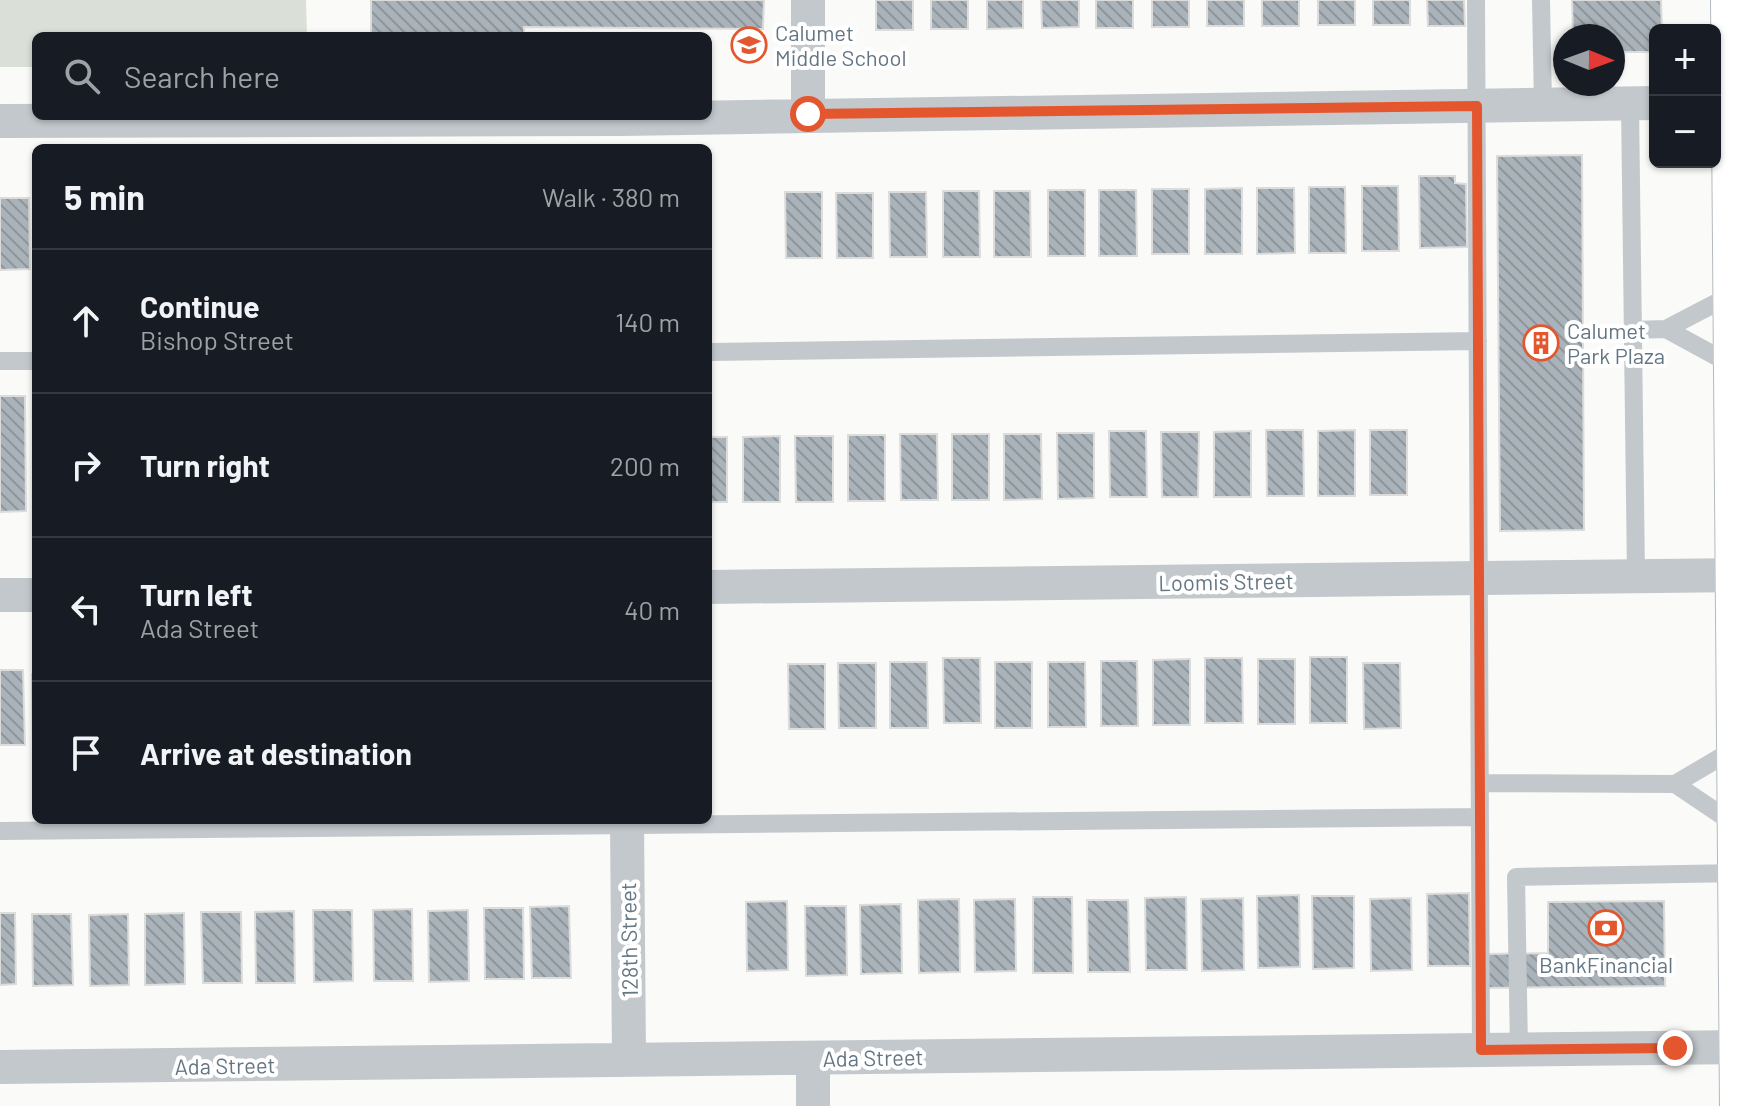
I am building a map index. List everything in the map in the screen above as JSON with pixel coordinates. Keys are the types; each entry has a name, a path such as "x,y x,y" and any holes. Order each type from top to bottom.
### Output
{"main road":[{"path":"1733,0 1731,102 1741,575 1742,1106"}],"street":[{"path":"808,0 808,114"},
{"path":"0,121 621,133 808,114 1642,103"},
{"name":"Loomis Street","path":"712,587 1741,575"},
{"path":"0,595 32,595"},
{"name":"128th Street","path":"627,824 629,1060"},
{"name":"Ada Street","path":"0,1067 1743,1047"},
{"path":"813,1058 813,1106"}],"lane":[{"path":"1476,0 1481,1050"},
{"path":"1541,0 1543,105"},
{"path":"1636,576 1633,330 1642,103"},
{"path":"1633,330 1666,329 1735,292"},
{"path":"1666,329 1739,389"},
{"path":"712,352 1478,341"},
{"path":"0,361 32,361"},
{"path":"1675,784 1739,746"},
{"path":"1480,783 1675,784 1741,817"},
{"path":"712,822 1480,817"},
{"path":"0,831 488,824"},
{"path":"1519,1050 1516,877 1740,873"}],"shaded area":[{"path":"0,0 306,0 307,32 32,32 32,67 0,67"}],"building":[{"path":"371,0 764,0 763,29 524,27 524,32 371,32"},
{"path":"876,0 913,0 913,30 876,30"},
{"path":"931,0 968,0 968,29 931,29"},
{"path":"987,0 1023,0 1023,28 987,29"},
{"path":"1041,0 1079,0 1079,27 1042,28"},
{"path":"1096,0 1133,0 1133,28 1096,28"},
{"path":"1152,0 1189,0 1189,27 1152,27"},
{"path":"1207,0 1244,0 1244,26 1207,26"},
{"path":"1262,0 1299,0 1299,26 1262,26"},
{"path":"1318,0 1355,0 1355,25 1318,25"},
{"path":"1373,0 1410,0 1410,25 1373,25"},
{"path":"1427,0 1464,0 1465,26 1428,26"},
{"path":"1572,0 1661,0 1662,24 1649,24 1649,52 1625,52 1625,24 1573,24"},
{"name":"Calumet Park Plaza","path":"1582,155 1584,530 1500,531 1497,156"},
{"path":"1419,176 1455,176 1455,183 1466,184 1467,247 1420,248"},
{"path":"1362,186 1398,186 1399,251 1362,251"},
{"path":"1309,187 1345,187 1346,253 1309,253"},
{"path":"1242,188 1242,254 1205,254 1205,189"},
{"path":"1257,188 1294,188 1295,253 1257,254"},
{"path":"1152,189 1189,189 1189,254 1152,254"},
{"path":"1048,190 1085,190 1085,256 1048,256"},
{"path":"1099,190 1136,190 1137,256 1099,256"},
{"path":"943,191 979,191 980,257 943,257"},
{"path":"994,191 1030,191 1031,257 994,257"},
{"path":"785,192 822,192 822,258 786,258"},
{"path":"889,192 926,192 927,257 890,257"},
{"path":"836,193 873,193 873,258 837,258"},
{"path":"0,198 29,198 30,269 0,270"},
{"path":"0,396 25,396 26,511 0,512"},
{"path":"1266,430 1303,430 1304,496 1267,496"},
{"path":"1355,430 1355,496 1318,496 1318,431"},
{"path":"1370,430 1407,430 1407,495 1370,495"},
{"path":"1109,431 1146,431 1147,497 1110,497"},
{"path":"1251,431 1251,497 1214,497 1214,432"},
{"path":"1161,432 1199,432 1198,497 1162,497"},
{"path":"1057,433 1094,433 1094,498 1058,499"},
{"path":"900,434 937,434 938,500 901,500"},
{"path":"952,434 989,434 989,500 952,500"},
{"path":"1004,434 1041,434 1042,499 1004,500"},
{"path":"848,435 885,435 885,501 848,501"},
{"path":"780,436 780,502 743,502 743,437"},
{"path":"795,436 833,436 833,502 796,502"},
{"path":"712,437 727,437 727,502 712,502"},
{"path":"1310,657 1347,657 1347,723 1310,723"},
{"path":"943,658 980,658 981,723 944,723"},
{"path":"1205,658 1242,658 1243,723 1205,723"},
{"path":"1190,659 1190,725 1153,725 1153,660"},
{"path":"1258,659 1295,659 1295,724 1258,724"},
{"path":"1101,661 1137,661 1138,726 1101,726"},
{"path":"890,662 927,662 928,728 890,728"},
{"path":"995,662 1032,662 1032,728 995,728"},
{"path":"1048,662 1085,662 1086,727 1048,727"},
{"path":"838,663 876,663 876,728 839,728"},
{"path":"1363,663 1400,663 1401,728 1364,729"},
{"path":"788,664 825,664 825,729 789,729"},
{"path":"0,670 23,670 25,745 0,745"},
{"path":"1469,893 1470,966 1428,966 1427,894"},
{"path":"1299,895 1300,967 1258,968 1257,896"},
{"path":"1312,896 1354,896 1354,968 1313,969"},
{"path":"1033,897 1072,897 1073,973 1033,973"},
{"path":"1186,897 1187,970 1146,970 1145,898"},
{"path":"1243,898 1244,970 1202,971 1201,899"},
{"path":"1411,898 1412,970 1371,971 1370,899"},
{"path":"959,899 960,972 919,973 918,900"},
{"path":"1015,899 1016,971 975,972 974,900"},
{"path":"1087,900 1128,900 1130,972 1088,972"},
{"path":"787,901 788,970 747,971 746,902"},
{"name":"BankFinancial","path":"1664,901 1665,986 1488,988 1488,954 1548,953 1548,902"},
{"path":"901,904 902,973 861,974 860,905"},
{"path":"569,906 571,978 532,978 530,907"},
{"path":"805,906 846,906 847,975 806,976"},
{"path":"484,908 523,908 524,979 485,979"},
{"path":"412,909 413,981 374,981 373,910"},
{"path":"313,910 352,910 353,981 314,982"},
{"path":"468,910 469,981 429,982 428,911"},
{"path":"294,911 295,983 256,983 255,912"},
{"path":"201,912 241,912 242,983 203,983"},
{"path":"0,913 15,913 16,984 0,985"},
{"path":"184,913 185,984 145,985 145,914"},
{"path":"32,914 71,914 73,985 33,986"},
{"path":"128,914 129,985 90,986 89,915"}],"place":[{"name":"Calumet Middle School","path":"749,45"},
{"name":"Calumet Park Plaza","path":"1541,343"},
{"name":"BankFinancial","path":"1606,928"}],"route":[{"path":"808,114 1477,106 1481,1050 1675,1048"}]}
